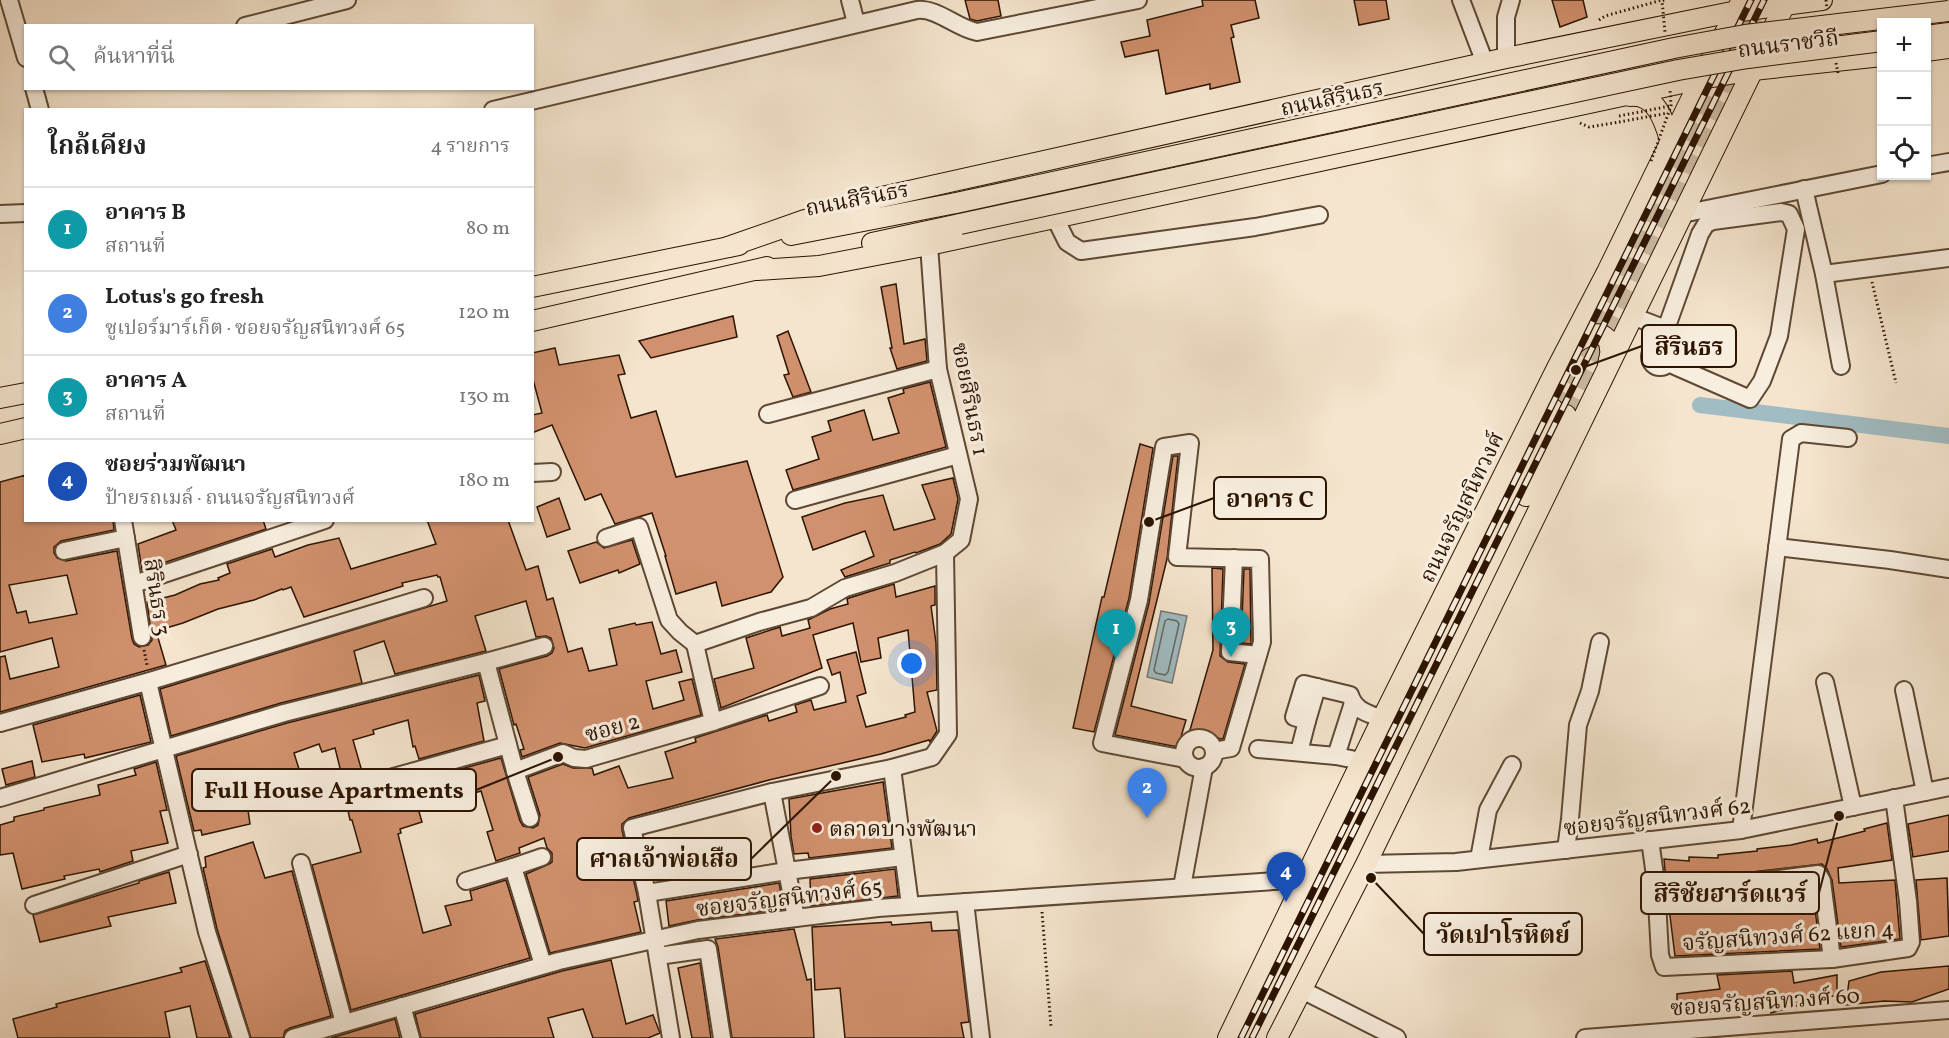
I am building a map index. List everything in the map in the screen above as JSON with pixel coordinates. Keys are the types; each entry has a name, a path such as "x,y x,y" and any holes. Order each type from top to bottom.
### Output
{"main road":[{"name":"ถนนราชวิถี","path":"1786,2 1822,0"},
{"name":"ถนนสิรินธร","path":"728,247 805,220 882,197 1438,74 1732,6 1786,2"},
{"path":"1277,1038 1366,864 1554,482 1608,365 1786,2"},
{"name":"ถนนจรัญสนิทวงศ์","path":"1228,1038 1361,761 1671,143 1732,6"},
{"name":"ถนนสิรินธร","path":"534,287 956,203 1674,48 1745,35 1949,11"},
{"path":"1931,35 1949,33"},
{"name":"ถนนสิรินธร","path":"534,321 960,224 1678,70 1748,58 1877,42"},
{"path":"1931,50 1949,48"},
{"name":"ถนนราชวิถี","path":"1701,79 1753,70 1877,56"},
{"path":"1438,74 1456,79 1462,84 1469,90 1471,102 1465,114 1441,135"},
{"name":"ถนนสิรินธร","path":"757,270 819,266 929,245 1441,135 1615,107 1701,79"},
{"path":"1615,107 1636,95 1651,102 1662,115 1671,143"},
{"path":"1564,355 1582,336 1600,335 1607,340 1610,349 1608,365"},
{"path":"0,398 24,393"},
{"name":"ถนนจรัญสนิทวงศ์","path":"1242,1038 1559,412 1258,1038"},
{"path":"0,434 24,428"}],"street":[{"path":"9,0 24,51"},
{"path":"253,24 347,0"},
{"path":"850,0 856,23"},
{"path":"501,108 856,23 927,9 968,30 977,32 1138,0"},
{"path":"1461,0 1485,63"},
{"path":"1506,58 1506,17 1511,0"},
{"path":"35,90 39,108"},
{"path":"1931,165 1949,162"},
{"path":"1682,214 1877,175"},
{"path":"1804,189 1824,274 1841,366"},
{"path":"1776,212 1789,214 1796,229 1779,336 1762,381 1750,399 1668,363 1669,352 1659,347 1665,329 1700,234 1706,224 1776,212"},
{"path":"0,214 24,213"},
{"path":"1055,218 1067,242 1082,251 1255,227 1319,215"},
{"name":"ซอยสิรินธร 1","path":"929,245 938,369 969,499 961,540 945,553"},
{"path":"1824,274 1949,258"},
{"path":"1632,316 1665,329"},
{"path":"768,414 938,369"},
{"path":"1742,830 1791,438 1801,433 1848,438"},
{"path":"1185,759 1186,745 1195,738 1205,739 1214,751 1212,761 1204,767 1195,767 1185,759 1102,743 1139,600 1164,447 1190,443 1177,557 1260,559 1262,642 1231,748 1214,751"},
{"path":"795,500 958,455"},
{"path":"534,473 552,472"},
{"name":"สิรินธร 3","path":"123,522 142,637"},
{"path":"134,584 320,522"},
{"path":"606,538 639,527 669,620 695,644 713,722"},
{"path":"64,551 126,538"},
{"path":"1777,548 1949,569"},
{"path":"671,1038 647,893 632,828 772,792 892,768 932,757 948,734 945,553 895,573 845,588 811,608 759,622 695,644"},
{"path":"1234,558 1230,652 1258,655"},
{"path":"0,723 149,681 424,598"},
{"path":"1566,850 1578,725 1590,691 1600,642"},
{"path":"0,798 164,748 343,698 544,646"},
{"path":"486,662 530,818"},
{"path":"149,681 207,932 241,1038"},
{"path":"1825,682 1853,807"},
{"path":"1299,752 1307,721 1294,717 1304,684 1350,695 1358,709 1382,719"},
{"name":"ซอย 2","path":"516,771 563,753 574,758 586,759 713,722 820,686"},
{"path":"1904,690 1925,792"},
{"path":"1336,756 1353,703"},
{"path":"329,795 508,745"},
{"path":"1258,749 1336,756 1361,761"},
{"path":"1479,859 1488,810 1512,765"},
{"path":"1182,887 1204,767"},
{"path":"892,768 910,905"},
{"name":"ซอยจรัญสนิทวงศ์ 62","path":"1366,864 1479,859 1742,830 1949,787"},
{"path":"772,792 796,918"},
{"name":"จรัญสนิทวงศ์ 62 แยก 4","path":"1656,894 1660,955 1664,967 1832,958 1908,948 1911,942 1908,901 1894,798"},
{"path":"1650,840 1656,894 1818,874 1822,881 1832,958"},
{"path":"34,905 189,854"},
{"path":"466,881 542,857"},
{"path":"647,893 787,871 903,857"},
{"path":"301,863 345,1023"},
{"path":"513,867 543,965"},
{"name":"ซอยจรัญสนิทวงศ์ 65","path":"293,1038 543,965 654,938 706,929 910,905 1304,879"},
{"path":"965,902 981,1038"},
{"path":"706,929 722,1038"},
{"path":"658,956 708,949"},
{"path":"1302,990 1397,1038"},
{"path":"402,1006 411,1038"},
{"name":"ซอยจรัญสนิทวงศ์ 60","path":"1585,1038 1949,1010"}],"path":[{"path":"1599,20 1605,15 1662,0"},
{"path":"1615,107 1671,106"},
{"path":"1571,120 1589,127 1668,113"},
{"path":"1869,268 1896,383"},
{"name":"สิรินธร 3","path":"142,637 149,681"},
{"path":"1041,896 1051,1027"}],"water":[{"path":"1161,611 1187,616 1172,683 1147,677"}],"building":[{"path":"965,0 998,0 1001,16 977,21 970,19"},
{"path":"1202,0 1255,0 1259,18 1231,25 1234,37 1231,38 1240,82 1210,89 1210,84 1166,94 1158,50 1125,57 1121,42 1150,36 1147,20 1203,6"},
{"path":"1354,0 1386,0 1389,19 1359,25"},
{"path":"1552,0 1583,0 1587,17 1560,27"},
{"path":"896,284 904,344 925,339 927,361 897,369 890,348 892,348 881,287"},
{"path":"733,316 737,337 651,358 639,341"},
{"path":"788,331 811,392 793,397 784,375 789,374 777,336"},
{"path":"555,348 559,365 619,355 625,374 618,375 631,418 656,411 676,477 747,461 783,577 771,592 722,606 716,582 676,594 652,513 615,524 601,494 585,500 552,425 534,432 534,415 542,413 534,383 534,353"},
{"path":"930,382 946,447 793,490 786,470 819,459 812,437 831,431 828,421 864,410 873,440 899,433 888,398 904,393 903,389"},
{"path":"1140,444 1153,448 1129,598 1094,732 1073,728 1102,597 1104,597"},
{"path":"1173,456 1178,456 1167,559 1131,706 1186,720 1178,747 1115,735 1149,603"},
{"path":"24,476 24,522 113,522 114,530 61,541 54,547 54,553 57,558 66,561 117,551 132,639 139,647 148,645 152,640 147,602 219,580 218,578 230,573 227,564 272,549 275,557 308,545 339,538 351,569 436,544 428,522 509,522 526,570 538,566 547,600 553,598 568,652 582,648 589,671 617,665 609,629 652,622 661,654 676,650 682,672 646,681 653,709 684,700 679,682 692,679 701,715 585,748 560,743 522,757 520,750 524,749 516,724 514,725 499,669 547,656 554,648 551,638 536,637 526,601 475,616 486,651 395,674 384,641 354,651 362,683 281,703 171,736 160,689 447,601 440,577 437,575 402,583 403,586 304,617 291,587 218,609 156,631 166,665 0,712 0,657 5,656 10,679 59,667 52,638 0,652 0,482","holes":["67,575 77,614 29,623 26,611 17,613 9,585"]},
{"path":"953,478 958,499 951,534 940,544 845,577 841,570 874,556 865,531 813,550 802,517 845,503 883,495 894,530 935,519 922,485"},
{"path":"559,498 570,529 547,537 537,507"},
{"path":"173,522 264,522 266,529 142,570 138,544 176,530"},
{"path":"632,540 640,564 619,573 618,570 580,583 568,551 596,542 604,548"},
{"path":"1212,568 1223,569 1220,656 1228,662 1245,664 1223,739 1190,730 1213,650"},
{"path":"1244,569 1250,569 1251,644 1241,643"},
{"path":"894,584 896,597 935,586 935,605 931,606 936,643 937,690 927,692 937,731 930,742 929,740 881,754 769,780 629,818 622,824 622,830 637,895 638,901 634,902 641,932 550,953 526,874 552,862 552,853 547,848 544,838 519,848 520,853 496,861 487,832 493,830 481,791 462,797 457,770 501,758 520,821 523,826 533,828 538,825 540,815 528,777 563,764 573,768 592,768 594,775 619,766 628,788 673,778 665,752 696,742 695,738 767,715 769,721 797,712 795,705 811,700 814,710 846,702 840,672 832,675 827,660 856,652 866,693 857,696 866,727 906,717 905,715 915,712 908,630 878,638 881,658 861,662 853,623 813,635 822,668 721,708 714,679 754,668 746,638 780,627 782,636 810,628 808,620 830,609 848,604 847,599"},
{"path":"479,675 485,701 477,703 484,741 419,759 415,746 413,747 408,720 373,730 374,734 353,740 363,775 343,780 335,748 322,752 319,744 294,753 308,798 292,803 290,798 248,810 250,824 202,835 201,830 194,831 176,756 287,723"},
{"path":"140,695 151,742 85,758 84,754 42,762 33,725"},
{"path":"32,761 35,777 6,785 2,769"},
{"path":"156,762 167,810 160,811 168,843 131,851 133,861 100,872 99,869 64,876 65,879 22,889 13,853 0,855 0,825 14,821 14,817 44,810 44,808 100,795 98,785 136,775 134,769"},
{"path":"883,782 892,848 809,858 808,853 794,854 789,799"},
{"path":"411,784 422,822 400,829 401,833 398,834 423,933 451,925 445,906 472,900 470,891 506,880 530,958 351,1010 312,865 361,852 346,801"},
{"path":"1949,815 1949,851 1913,857 1908,824"},
{"path":"1887,823 1892,860 1838,868 1839,883 1895,880 1900,939 1841,947 1832,880 1822,864 1666,882 1664,859 1689,861 1689,857 1718,858 1718,855 1757,851 1757,849 1817,839 1818,843"},
{"path":"253,842 265,878 292,871 331,1016 290,1028 285,1031 283,1038 251,1038 217,929 203,868 206,867 205,857"},
{"path":"895,869 898,896 811,906 810,879"},
{"path":"169,872 176,903 108,917 111,926 40,942 33,915"},
{"path":"1947,878 1949,936 1921,940 1916,880"},
{"path":"779,883 784,909 697,920 669,926 666,901"},
{"path":"1812,885 1820,949 1675,956 1669,908"},
{"path":"891,922 892,925 931,922 932,931 958,930 969,1022 961,1023 964,1038 845,1038 840,988 815,990 812,927"},
{"path":"794,929 807,980 811,979 814,1038 732,1038 715,939"},
{"path":"611,960 626,1024 653,1015 660,1033 648,1038 593,1038 583,1009 548,1018 554,1038 421,1038 415,1014 562,971"},
{"path":"205,961 230,1038 197,1038 190,1006 165,1012 170,1038 18,1038 13,1019 57,1007 56,1004 182,972 180,968"},
{"path":"700,963 711,1038 692,1038 678,968"},
{"path":"1949,966 1949,989 1912,1002 1884,1001 1846,1005 1849,981 1881,972"},
{"path":"1792,971 1794,983 1837,975 1837,995 1771,1013 1773,996 1710,1003 1712,1012 1677,1016 1677,994 1720,989 1717,975"},
{"path":"395,1019 400,1038 331,1038"}],"waterway":[{"path":"1700,405 1949,436"}],"tunnel":[{"path":"1553,409 1754,0"},
{"path":"1566,415 1770,0"}],"railway":[{"path":"1241,1038 1751,0"},
{"path":"1252,1038 1764,0"}],"place":[{"name":"สิรินธร","path":"1576,370"},
{"name":"อาคาร C","path":"1149,522"},
{"name":"อาคาร A","path":"1231,657"},
{"name":"อาคาร B","path":"1116,659"},
{"name":"Full House Apartments","path":"558,757"},
{"name":"ศาลเจ้าพ่อเสือ","path":"836,776"},
{"name":"สิริชัยฮาร์ดแวร์","path":"1839,816"},
{"name":"Lotus's go fresh","path":"1147,818"},
{"name":"ตลาดบางพัฒนา","path":"817,828"},
{"name":"วัดเปาโรหิตย์","path":"1371,878"},
{"name":"ซอยร่วมพัฒนา","path":"1286,902"}]}
